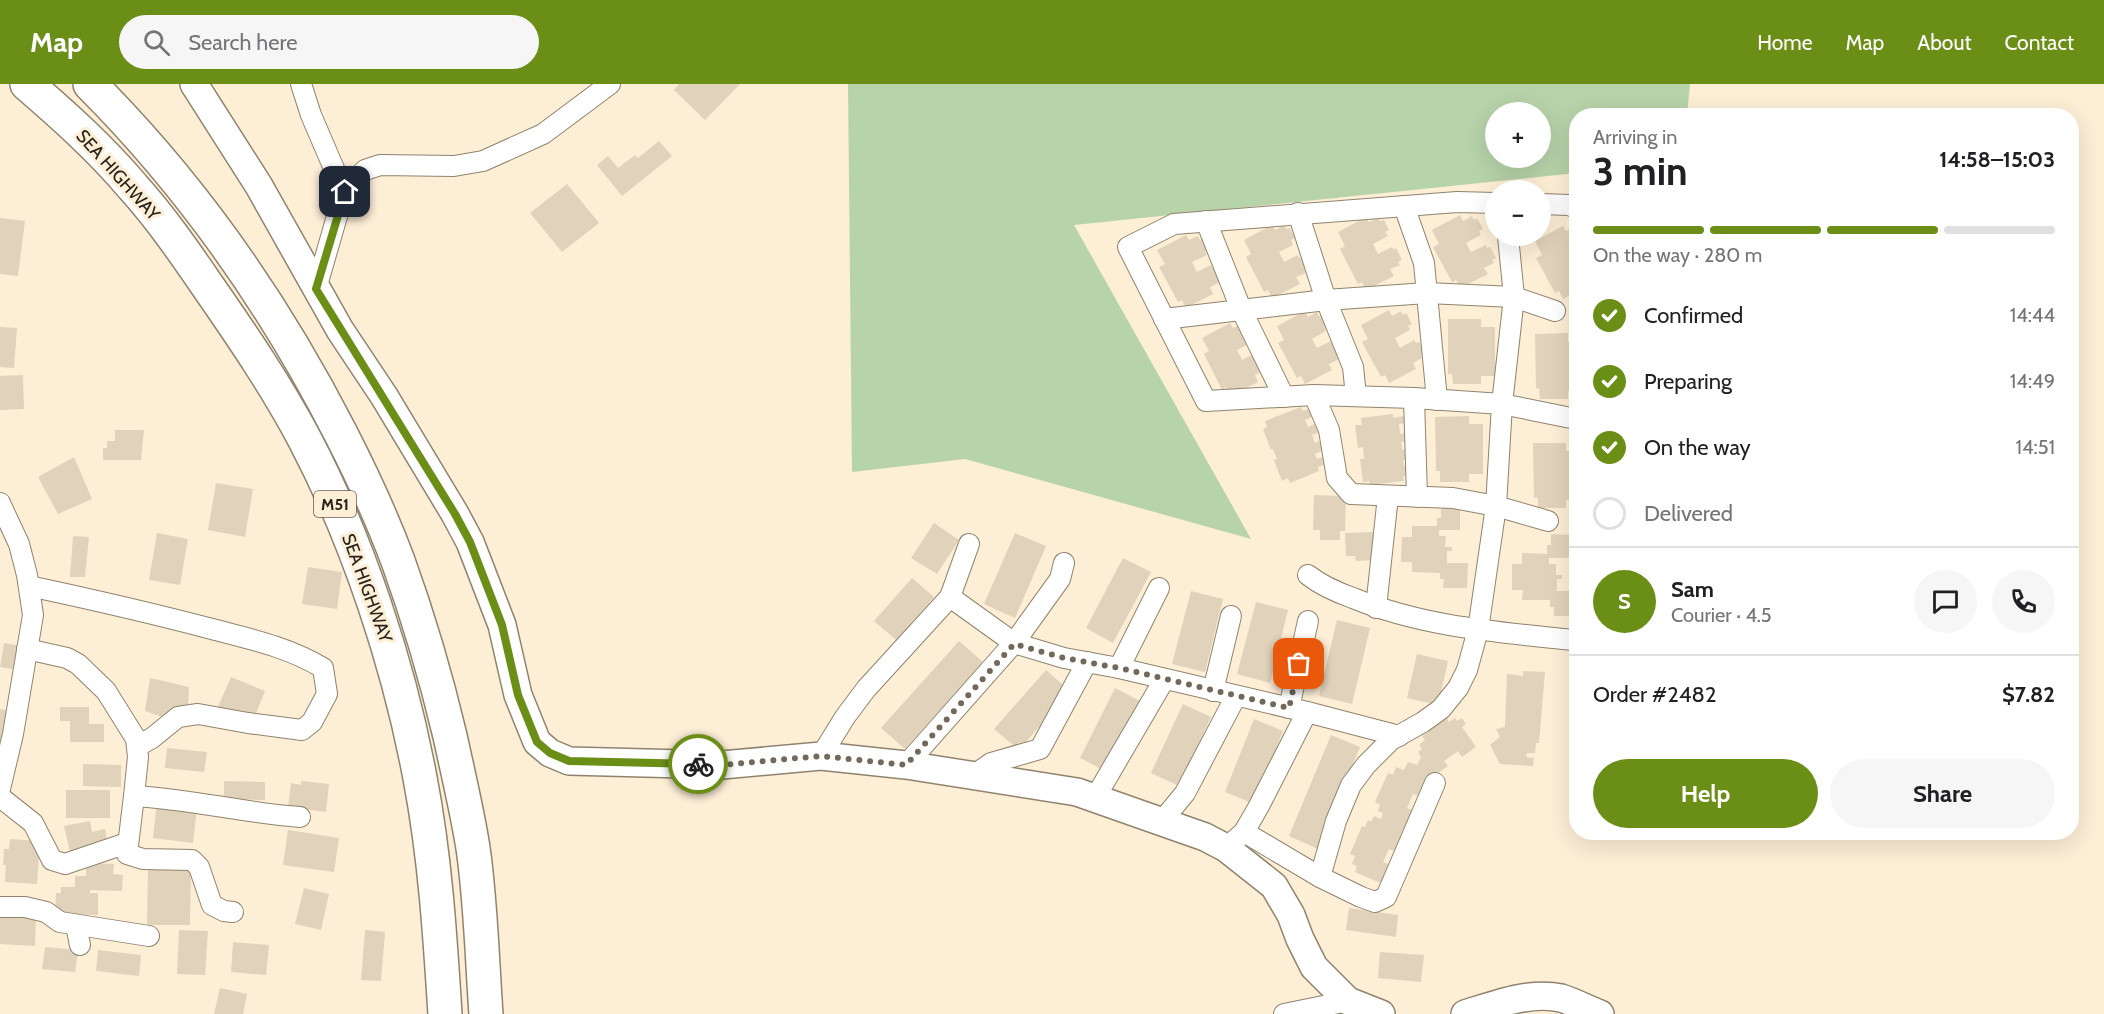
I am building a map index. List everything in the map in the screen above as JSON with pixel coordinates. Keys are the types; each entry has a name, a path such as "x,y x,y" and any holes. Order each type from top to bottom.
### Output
{"highway":[{"name":"SEA HIGHWAY","path":"27,84 94,144 134,187 181,248 249,346 304,439 328,488 351,543 390,650 418,767 438,913 445,1014"},
{"name":"SEA HIGHWAY","path":"90,84 157,155 187,191 244,269 308,372 356,464 381,519 420,623 438,686 460,782 473,849 486,1014"}],"street":[{"path":"194,84 259,186 316,289 396,416 465,533 502,625 518,695 537,742 550,753 569,761 722,765 821,756 906,765 1077,792 1205,837 1235,840 1375,902 1386,897 1435,783"},
{"path":"301,84 311,115 345,192"},
{"path":"316,289 345,192 365,170 380,165 454,166 483,161 543,134 610,84"},
{"path":"1485,203 1457,202 1174,224 1128,248 1206,402 1314,395 1414,398 1502,404 1569,418"},
{"path":"1551,204 1569,205"},
{"path":"1404,206 1424,263 1437,400"},
{"path":"1298,213 1326,300 1353,367 1356,396"},
{"path":"1206,221 1242,309 1284,397"},
{"path":"1320,877 1335,821 1351,785 1391,740 1423,722 1440,709 1458,688 1467,670 1478,630 1496,506 1502,404 1514,297 1510,246"},
{"path":"1164,319 1326,300 1427,293 1514,297 1555,311"},
{"path":"1314,395 1329,430 1337,478 1351,494 1453,498 1496,506 1548,521"},
{"path":"1414,398 1417,497"},
{"path":"1376,608 1388,496"},
{"path":"0,503 19,544 33,615 13,734 3,762 0,789"},
{"path":"821,756 845,717 866,689 950,597 969,544"},
{"path":"906,765 1014,644 1060,579 1064,563"},
{"path":"1308,575 1322,586 1376,608 1420,621 1478,630 1569,639"},
{"path":"29,586 154,614 269,644 301,654 323,668 327,694 312,722 302,730 198,714 178,717 138,746"},
{"path":"1119,668 1159,588"},
{"path":"950,597 1014,644 1064,658 1119,668 1399,736"},
{"path":"1213,692 1230,616"},
{"path":"1235,840 1298,710 1308,621"},
{"path":"27,649 66,658 78,664 106,691 136,739 138,746 134,796 126,853 130,856 153,860 192,860 199,867 212,905 224,911 233,912"},
{"path":"973,776 991,763 1040,749 1087,662"},
{"path":"1095,798 1164,680"},
{"path":"1162,821 1185,793 1236,696"},
{"path":"134,796 173,798 205,805 300,817"},
{"path":"0,797 33,823 52,860 56,862 66,864 127,843"},
{"path":"1235,840 1274,886 1291,915 1314,967 1365,1010"},
{"path":"0,907 25,907 46,912 60,922 149,936"},
{"path":"76,925 80,945"},
{"path":"1465,1014 1499,1003 1541,996 1560,998 1600,1014"},
{"path":"1284,1014 1365,1010"}],"green space":[{"path":"848,84 1690,84 1688,108 1569,108 1569,174 1485,180 1485,182 1074,225 1251,539 965,459 852,472"}],"building":[{"path":"679,84 740,84 705,120 674,90"},
{"path":"659,141 672,156 622,196 597,165 608,156 618,168 635,155 638,158"},
{"path":"567,184 599,223 562,252 530,213"},
{"path":"1460,215 1463,221 1472,216 1474,220 1477,218 1483,229 1479,231 1481,235 1466,243 1471,252 1485,245 1487,248 1490,247 1496,258 1492,260 1494,263 1484,268 1488,274 1460,288 1456,280 1452,282 1433,247 1439,244 1432,230"},
{"path":"1366,217 1369,222 1378,218 1380,221 1384,220 1389,230 1385,232 1388,236 1373,244 1378,254 1392,247 1394,250 1396,248 1402,260 1398,262 1400,265 1390,269 1394,276 1366,290 1362,282 1358,284 1340,249 1345,246 1338,232"},
{"path":"0,218 25,221 18,276 0,274"},
{"path":"1272,225 1275,230 1284,225 1286,229 1290,228 1295,238 1291,240 1293,245 1279,252 1284,262 1298,255 1299,258 1302,256 1308,268 1304,270 1306,273 1296,277 1300,284 1272,298 1268,290 1264,292 1246,257 1251,254 1244,240"},
{"path":"1563,226 1566,231 1569,229 1569,296 1563,299 1559,291 1555,293 1536,258 1542,255 1538,246 1551,246 1551,232"},
{"path":"1186,235 1189,240 1198,236 1200,240 1203,238 1209,249 1205,251 1207,255 1192,262 1197,272 1211,265 1213,268 1216,266 1222,278 1218,280 1219,283 1210,287 1213,294 1186,308 1182,300 1178,302 1159,267 1165,264 1157,250"},
{"path":"1389,310 1392,316 1401,311 1403,315 1406,313 1412,324 1408,326 1410,330 1395,338 1400,348 1414,340 1416,343 1419,342 1425,353 1421,355 1422,358 1413,363 1416,369 1389,383 1385,375 1381,377 1362,342 1368,339 1361,325"},
{"path":"1305,311 1308,317 1317,312 1319,316 1322,314 1328,325 1324,327 1326,331 1312,339 1317,348 1331,341 1332,344 1335,343 1341,354 1337,356 1339,359 1329,364 1332,370 1305,384 1301,376 1297,378 1278,343 1284,340 1277,326"},
{"path":"1448,319 1481,319 1481,327 1495,327 1495,376 1481,376 1481,384 1453,384 1452,374 1448,374"},
{"path":"1230,323 1233,328 1243,323 1251,343 1237,350 1242,360 1256,353 1264,370 1255,375 1258,382 1231,396 1226,387 1222,390 1204,354 1209,351 1202,338"},
{"path":"0,327 17,328 14,368 0,367"},
{"path":"1568,333 1568,399 1540,399 1539,388 1536,389 1535,334"},
{"path":"23,375 24,409 0,410 0,376"},
{"path":"1301,407 1303,411 1311,408 1314,416 1305,420 1308,427 1317,423 1320,432 1312,435 1315,443 1322,440 1326,449 1315,454 1317,459 1326,456 1329,463 1318,467 1319,471 1290,483 1288,478 1282,481 1274,460 1277,459 1263,429 1267,427 1265,421"},
{"path":"1393,414 1393,418 1404,416 1405,423 1399,424 1400,434 1407,433 1408,441 1401,442 1402,450 1410,449 1412,459 1403,460 1404,466 1413,464 1414,475 1403,476 1404,481 1370,485 1369,481 1363,482 1360,459 1364,459 1363,447 1358,448 1355,425 1362,425 1361,418"},
{"path":"1469,416 1469,424 1483,424 1483,474 1469,474 1469,482 1440,482 1440,471 1436,471 1435,417"},
{"path":"115,430 144,430 141,460 103,460 103,448 107,448 107,441 115,441"},
{"path":"1533,443 1566,443 1566,451 1569,451 1569,500 1566,500 1566,508 1538,508 1538,498 1534,498"},
{"path":"74,457 92,499 58,514 38,477"},
{"path":"216,483 253,489 245,537 208,530"},
{"path":"1314,495 1346,496 1345,531 1340,531 1340,540 1320,540 1320,530 1313,530"},
{"path":"1441,507 1460,507 1460,530 1439,530 1439,536 1446,536 1445,547 1452,547 1452,551 1447,551 1447,563 1468,563 1467,588 1443,588 1444,579 1440,579 1440,573 1412,572 1412,562 1401,562 1402,537 1412,537 1412,526 1437,526 1437,518 1441,518"},
{"path":"934,523 959,540 937,574 911,558"},
{"path":"1375,532 1376,560 1356,561 1355,556 1346,556 1345,533"},
{"path":"157,533 188,539 180,585 149,580"},
{"path":"1015,533 1046,546 1015,618 984,604"},
{"path":"1551,534 1569,535 1569,558 1549,558 1549,564 1556,564 1556,575 1562,575 1562,579 1557,579 1557,591 1569,591 1569,616 1554,616 1554,607 1550,607 1550,600 1522,600 1523,590 1512,590 1512,564 1522,564 1522,553 1547,554 1547,545 1551,545"},
{"path":"73,536 89,537 85,577 70,577"},
{"path":"1123,558 1151,572 1113,643 1086,628"},
{"path":"308,567 342,572 337,609 302,604"},
{"path":"912,578 934,597 906,629 911,635 902,645 874,621"},
{"path":"1191,591 1223,599 1205,672 1172,664"},
{"path":"1256,602 1288,610 1270,683 1237,674"},
{"path":"1337,620 1370,628 1352,704 1319,696"},
{"path":"959,641 983,662 905,749 881,728"},
{"path":"4,643 26,647 22,671 0,667"},
{"path":"1417,654 1448,661 1438,705 1407,698"},
{"path":"1046,670 1070,691 1019,750 994,729"},
{"path":"1523,671 1545,672 1539,743 1536,743 1535,753 1527,753 1526,757 1534,758 1533,766 1500,764 1490,745 1500,737 1496,729 1505,727 1507,674 1523,676"},
{"path":"231,677 265,691 253,721 218,707"},
{"path":"150,678 189,687 188,707 168,719 145,711"},
{"path":"1115,688 1140,701 1105,771 1080,758"},
{"path":"1183,704 1211,717 1179,786 1151,773"},
{"path":"60,707 89,707 89,724 104,724 104,742 70,742 70,721 60,721"},
{"path":"0,709 12,711 6,743 0,742"},
{"path":"1447,718 1449,722 1455,718 1457,721 1462,718 1466,724 1462,727 1476,747 1462,757 1458,751 1444,761 1448,766 1430,779 1422,797 1413,794 1407,808 1414,811 1406,830 1403,829 1394,851 1389,849 1383,862 1391,865 1383,884 1355,872 1357,866 1352,864 1355,856 1350,854 1362,826 1365,827 1368,820 1371,822 1374,816 1381,819 1383,813 1378,811 1380,805 1375,802 1388,773 1393,775 1396,767 1404,770 1408,762 1417,765 1421,757 1418,752 1422,749 1419,745 1425,740 1422,736"},
{"path":"1254,719 1283,731 1254,804 1225,792"},
{"path":"1331,735 1360,747 1318,849 1289,836"},
{"path":"167,748 207,752 204,772 165,768"},
{"path":"83,764 121,765 121,787 83,786"},
{"path":"224,781 265,782 265,800 224,799"},
{"path":"301,781 329,784 326,812 288,807 291,783 301,785"},
{"path":"66,790 110,790 110,818 66,818"},
{"path":"157,802 197,807 193,843 153,838"},
{"path":"90,821 92,832 105,829 109,848 71,856 64,826"},
{"path":"288,830 339,838 334,872 283,865"},
{"path":"10,839 40,841 37,884 5,882 4,849 9,849"},
{"path":"86,863 114,864 113,874 123,875 122,891 90,890 90,893 98,893 98,915 55,914 56,893 61,893 61,887 75,887 75,876 86,876"},
{"path":"148,867 191,868 190,925 147,925"},
{"path":"304,888 329,894 321,930 295,924"},
{"path":"1349,908 1398,915 1396,937 1346,930"},
{"path":"0,913 36,914 35,946 0,944"},
{"path":"179,930 208,931 205,975 177,974"},
{"path":"365,930 385,932 381,981 361,980"},
{"path":"233,942 269,945 266,975 231,972"},
{"path":"45,947 78,950 75,972 42,969"},
{"path":"98,950 141,955 139,976 96,971"},
{"path":"1380,952 1424,955 1421,982 1378,978"},
{"path":"220,988 247,994 243,1014 214,1014"}],"way so far":[{"path":"698,764 771,762 821,756 906,765 1014,644 1064,658 1119,668 1289,708 1299,664"}],"route":[{"path":"345,192 316,289 384,396 470,542 502,625 518,695 537,742 550,753 569,761 698,764"}]}
